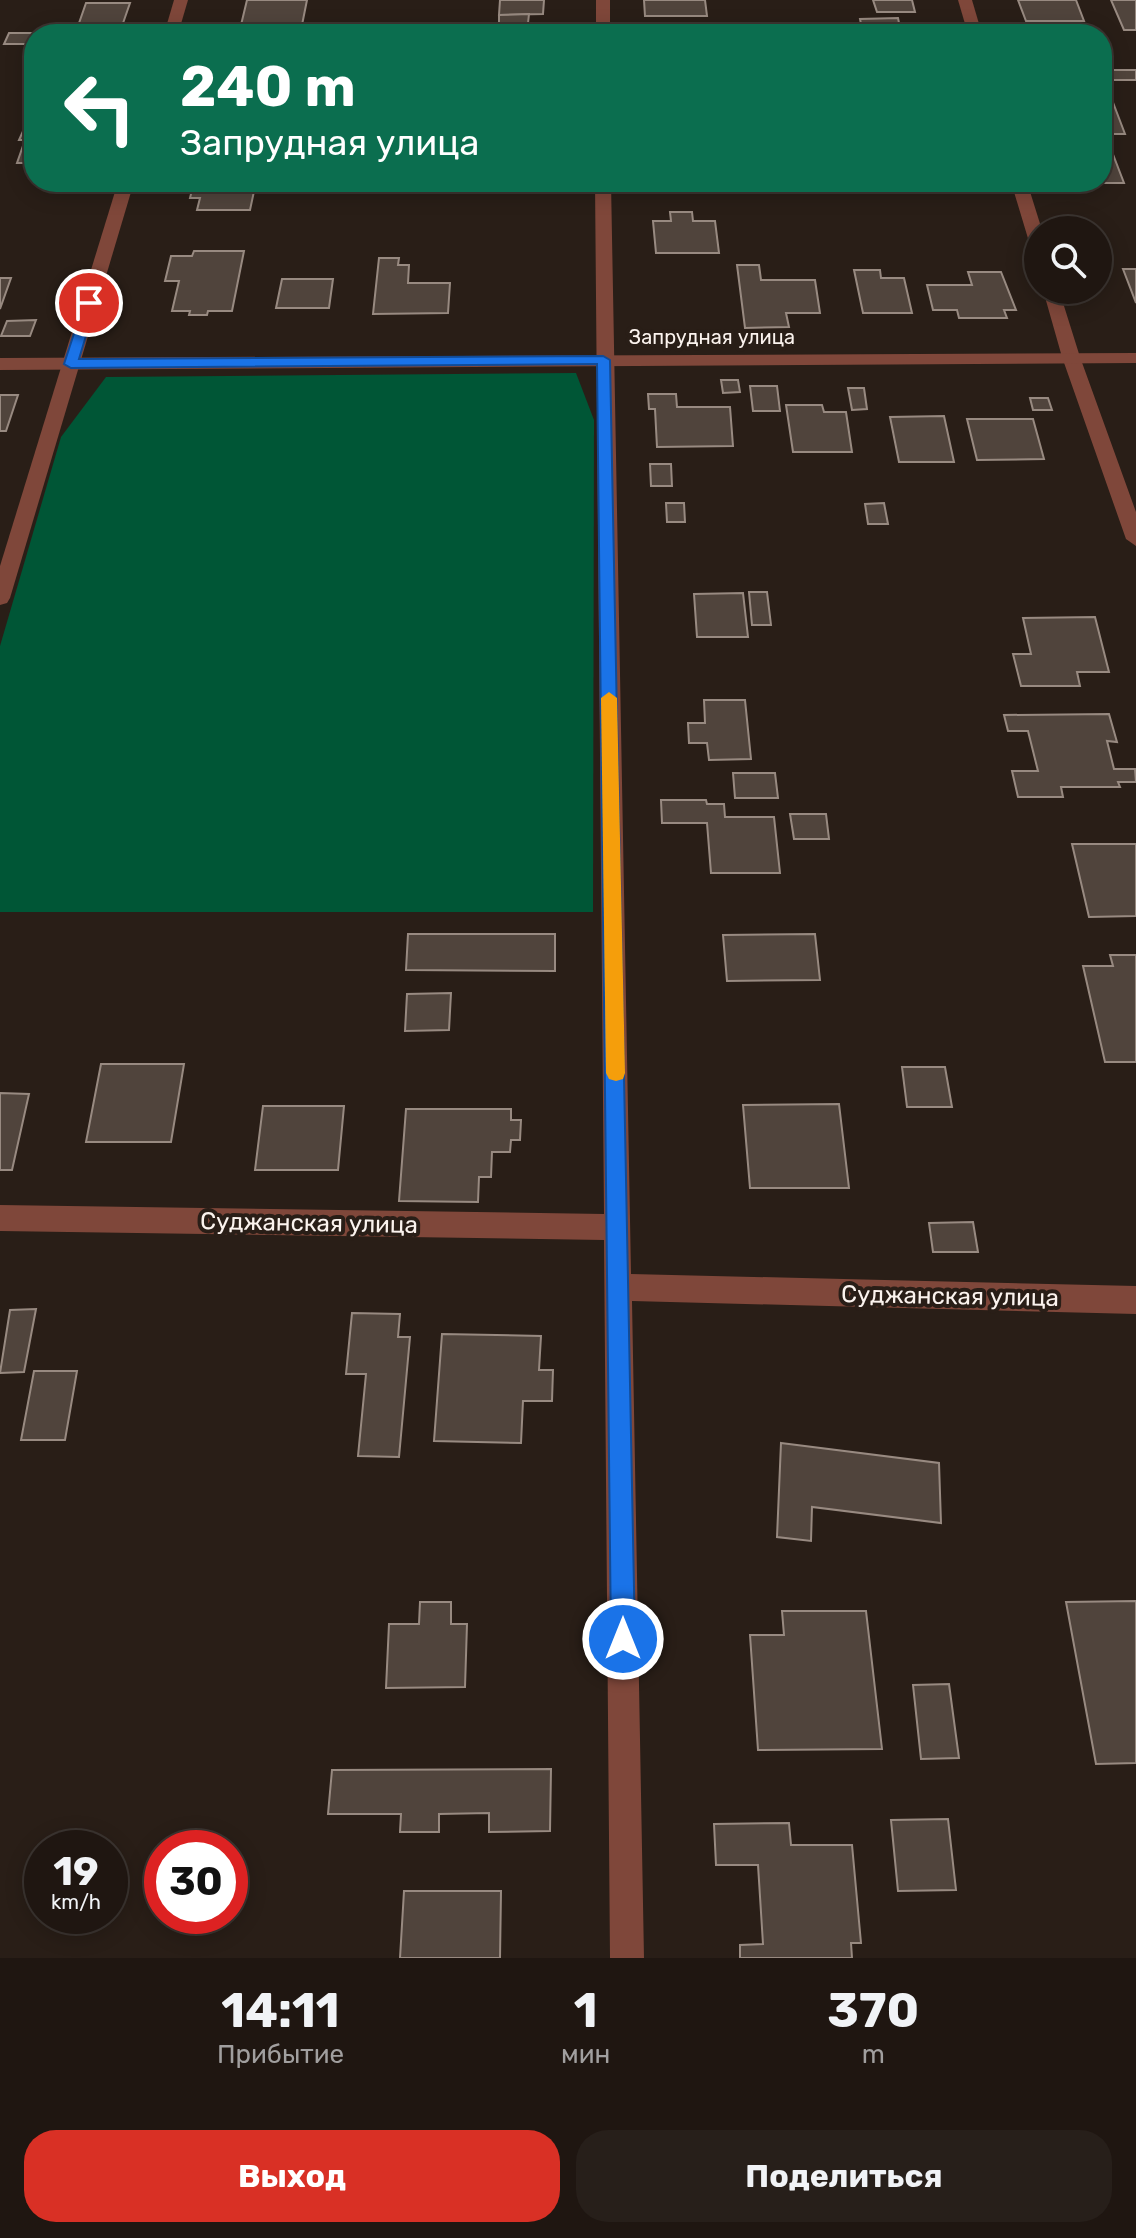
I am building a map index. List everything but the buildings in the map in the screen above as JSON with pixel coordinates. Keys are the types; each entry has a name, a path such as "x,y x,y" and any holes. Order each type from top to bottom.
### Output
{"street":[{"path":"174,24 181,0"},
{"path":"603,0 603,24"},
{"path":"965,0 972,24"},
{"path":"0,598 123,192"},
{"path":"603,192 627,1958"},
{"path":"1022,192 1029,216"},
{"path":"1055,304 1136,539"},
{"name":"Запрудная улица","path":"0,364 1136,358"},
{"name":"Суджанская улица","path":"0,1218 618,1227"},
{"name":"Суджанская улица","path":"619,1287 1136,1300"}],"green space":[{"path":"576,373 594,420 593,912 0,912 0,646 61,437 106,377"}],"slow traffic":[{"path":"609,698 616,1073"}],"route":[{"path":"89,303 71,364 603,360 623,1639"}]}
